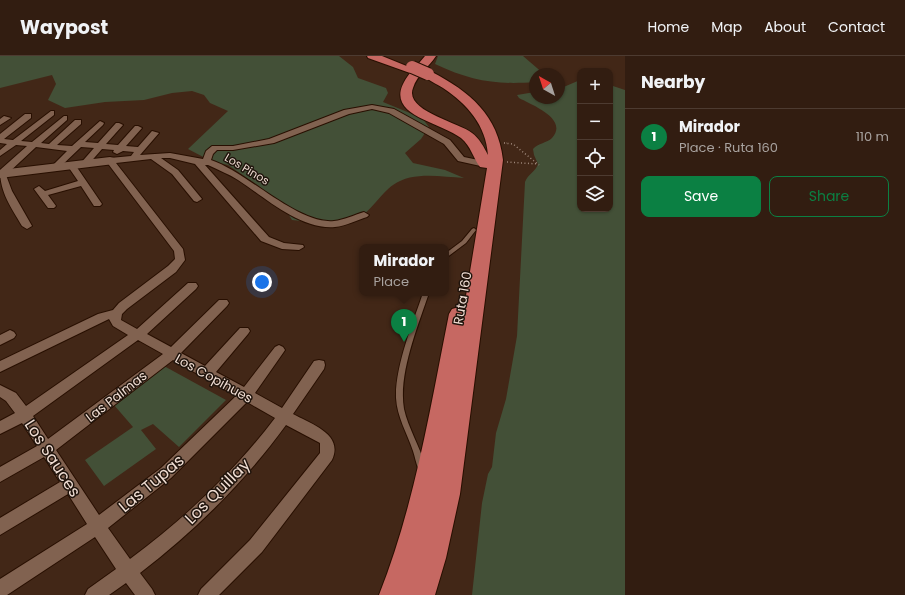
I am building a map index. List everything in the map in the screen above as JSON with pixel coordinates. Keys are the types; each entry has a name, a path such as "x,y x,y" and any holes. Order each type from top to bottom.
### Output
{"highway":[{"name":"Ruta 160","path":"372,56 407,67"},
{"name":"Ruta 160","path":"381,56 426,76 452,95 474,118 484,142 490,169 446,494 431,558 419,595"},
{"path":"407,67 418,56"},
{"path":"431,56 408,87 405,94 407,101 420,113 449,125 467,136 475,145 490,169"},
{"name":"Ruta 160","path":"395,595 409,559 424,507 474,230 490,169"}],"street":[{"path":"299,247 282,246 265,239 202,162 209,152 215,148 233,148 271,141 347,112 372,108 391,111 447,142 461,159 490,169"},
{"path":"0,154 51,113"},
{"path":"0,140 28,116"},
{"path":"0,123 8,118"},
{"path":"1,174 32,144 64,118"},
{"path":"51,146 78,122"},
{"path":"56,166 100,123"},
{"path":"84,164 119,125"},
{"path":"1,174 56,166 110,161 138,128"},
{"path":"133,158 155,133"},
{"path":"0,140 51,146 100,146 140,150"},
{"name":"Los Pinos","path":"110,161 170,155 214,163 239,177 296,214 311,221 324,224 336,224 364,215"},
{"path":"152,156 175,172 197,199"},
{"path":"0,367 102,317 117,313 123,306 172,269 180,260 179,251 110,161"},
{"path":"71,165 97,204"},
{"path":"1,174 3,192 27,226"},
{"path":"52,206 41,191 82,183"},
{"name":"Los Sauces","path":"146,595 128,572 24,415 151,325 192,286"},
{"name":"Las Palmas","path":"0,475 47,448 171,354 223,303"},
{"name":"Los Copihues","path":"117,313 115,319 117,323 136,335 325,440 328,446 327,455 256,546 207,595"},
{"path":"206,374 244,331"},
{"name":"Las Tupas","path":"0,589 98,526 166,473 245,396 279,350"},
{"name":"Los Quillay","path":"94,595 128,572 177,531 219,492 259,449 283,418 319,365"},
{"path":"0,390 11,397 24,415 0,428"},
{"path":"0,527 70,484"}],"lane":[{"path":"449,254 464,242 474,230"},
{"path":"424,507 424,483 420,460 401,409 399,394 402,375 425,296"}],"path":[{"path":"490,169 507,162 539,165 514,144"}],"green space":[{"path":"0,56 339,56 353,67 358,78 386,88 388,93 383,102 422,118 429,127 421,139 405,153 413,163 445,170 464,178 418,176 401,181 389,188 368,211 352,222 330,224 292,220 285,209 259,186 228,165 211,161 188,149 228,111 210,103 204,95 192,91 172,93 144,100 105,102 65,108 48,100 56,84 52,75 0,88"},
{"path":"438,56 523,56 537,68 529,68 529,82 508,83 472,78 435,64"},
{"path":"577,81 577,212 613,212 613,86 625,90 625,595 472,595 482,503 488,474 492,467 496,433 506,399 517,336 525,182 536,169 538,164 533,149 537,145 550,140 556,131 556,125 552,119 540,109 530,104 565,104 565,86"},
{"path":"529,93 529,103 519,98 517,95"},
{"path":"164,366 226,400 179,447 153,424 141,430 156,449 104,486 85,460 133,427 114,405"}],"place":[{"name":"Mirador","path":"404,342"}]}
